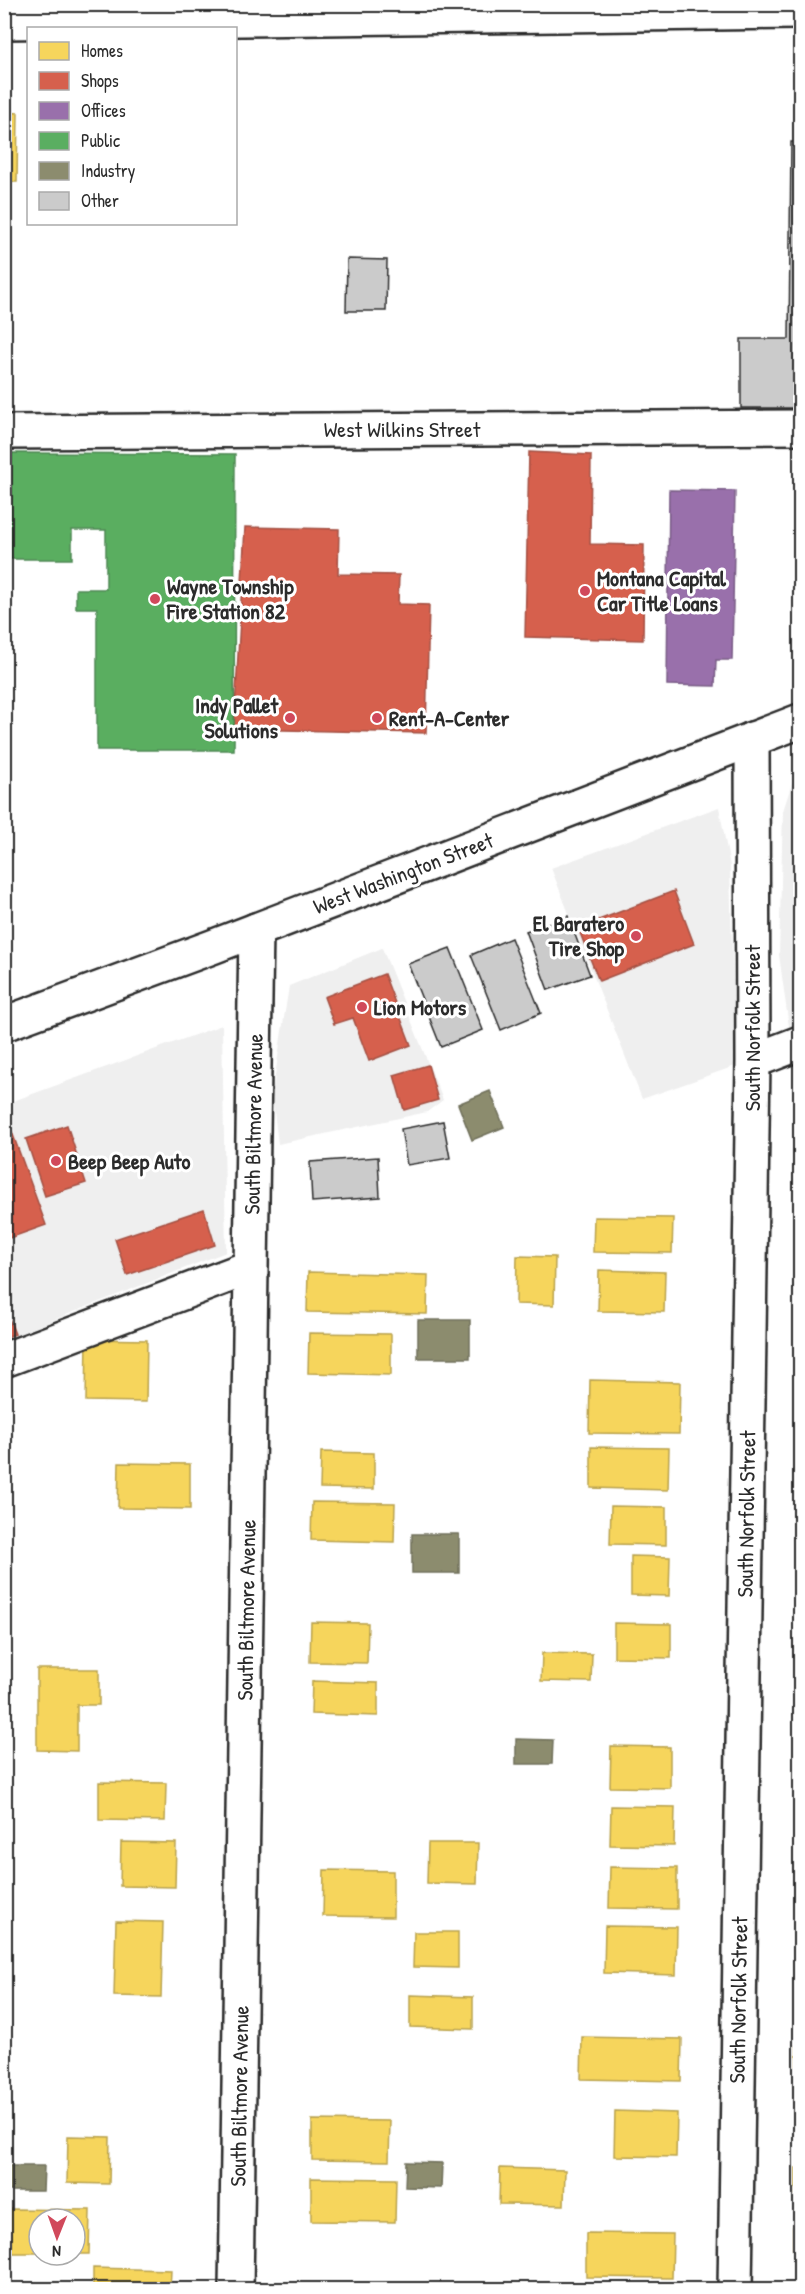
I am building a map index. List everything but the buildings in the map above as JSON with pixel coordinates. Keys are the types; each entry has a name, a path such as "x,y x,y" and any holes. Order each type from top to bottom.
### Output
{"street":[{"path":"4,22 320,12 801,12"},
{"name":"West Wilkins Street","path":"4,432 801,427"},
{"name":"West Washington Street","path":"4,1024 801,721"},
{"name":"South Norfolk Street","path":"735,2289 753,1061 752,739"},
{"name":"South Biltmore Avenue","path":"236,2289 256,930"},
{"path":"753,1061 801,1043"},
{"path":"4,1359 251,1266"}],"shaded area":[{"path":"800,780 800,1023 789,1027 779,955 783,811 792,783"},
{"path":"719,807 730,866 735,1066 642,1099 551,868"},
{"path":"382,948 443,1100 427,1112 278,1144 272,1095 289,986"},
{"path":"222,1025 226,1252 5,1339 5,1104"}],"place":[{"name":"Montana Capital Car Title Loans","path":"585,591"},
{"name":"Wayne Township Fire Station 82","path":"155,599"},
{"name":"Indy Pallet Solutions","path":"290,718"},
{"name":"Rent-A-Center","path":"377,718"},
{"name":"El Baratero Tire Shop","path":"636,936"},
{"name":"Lion Motors","path":"362,1007"},
{"name":"Beep Beep Auto","path":"56,1161"}]}
